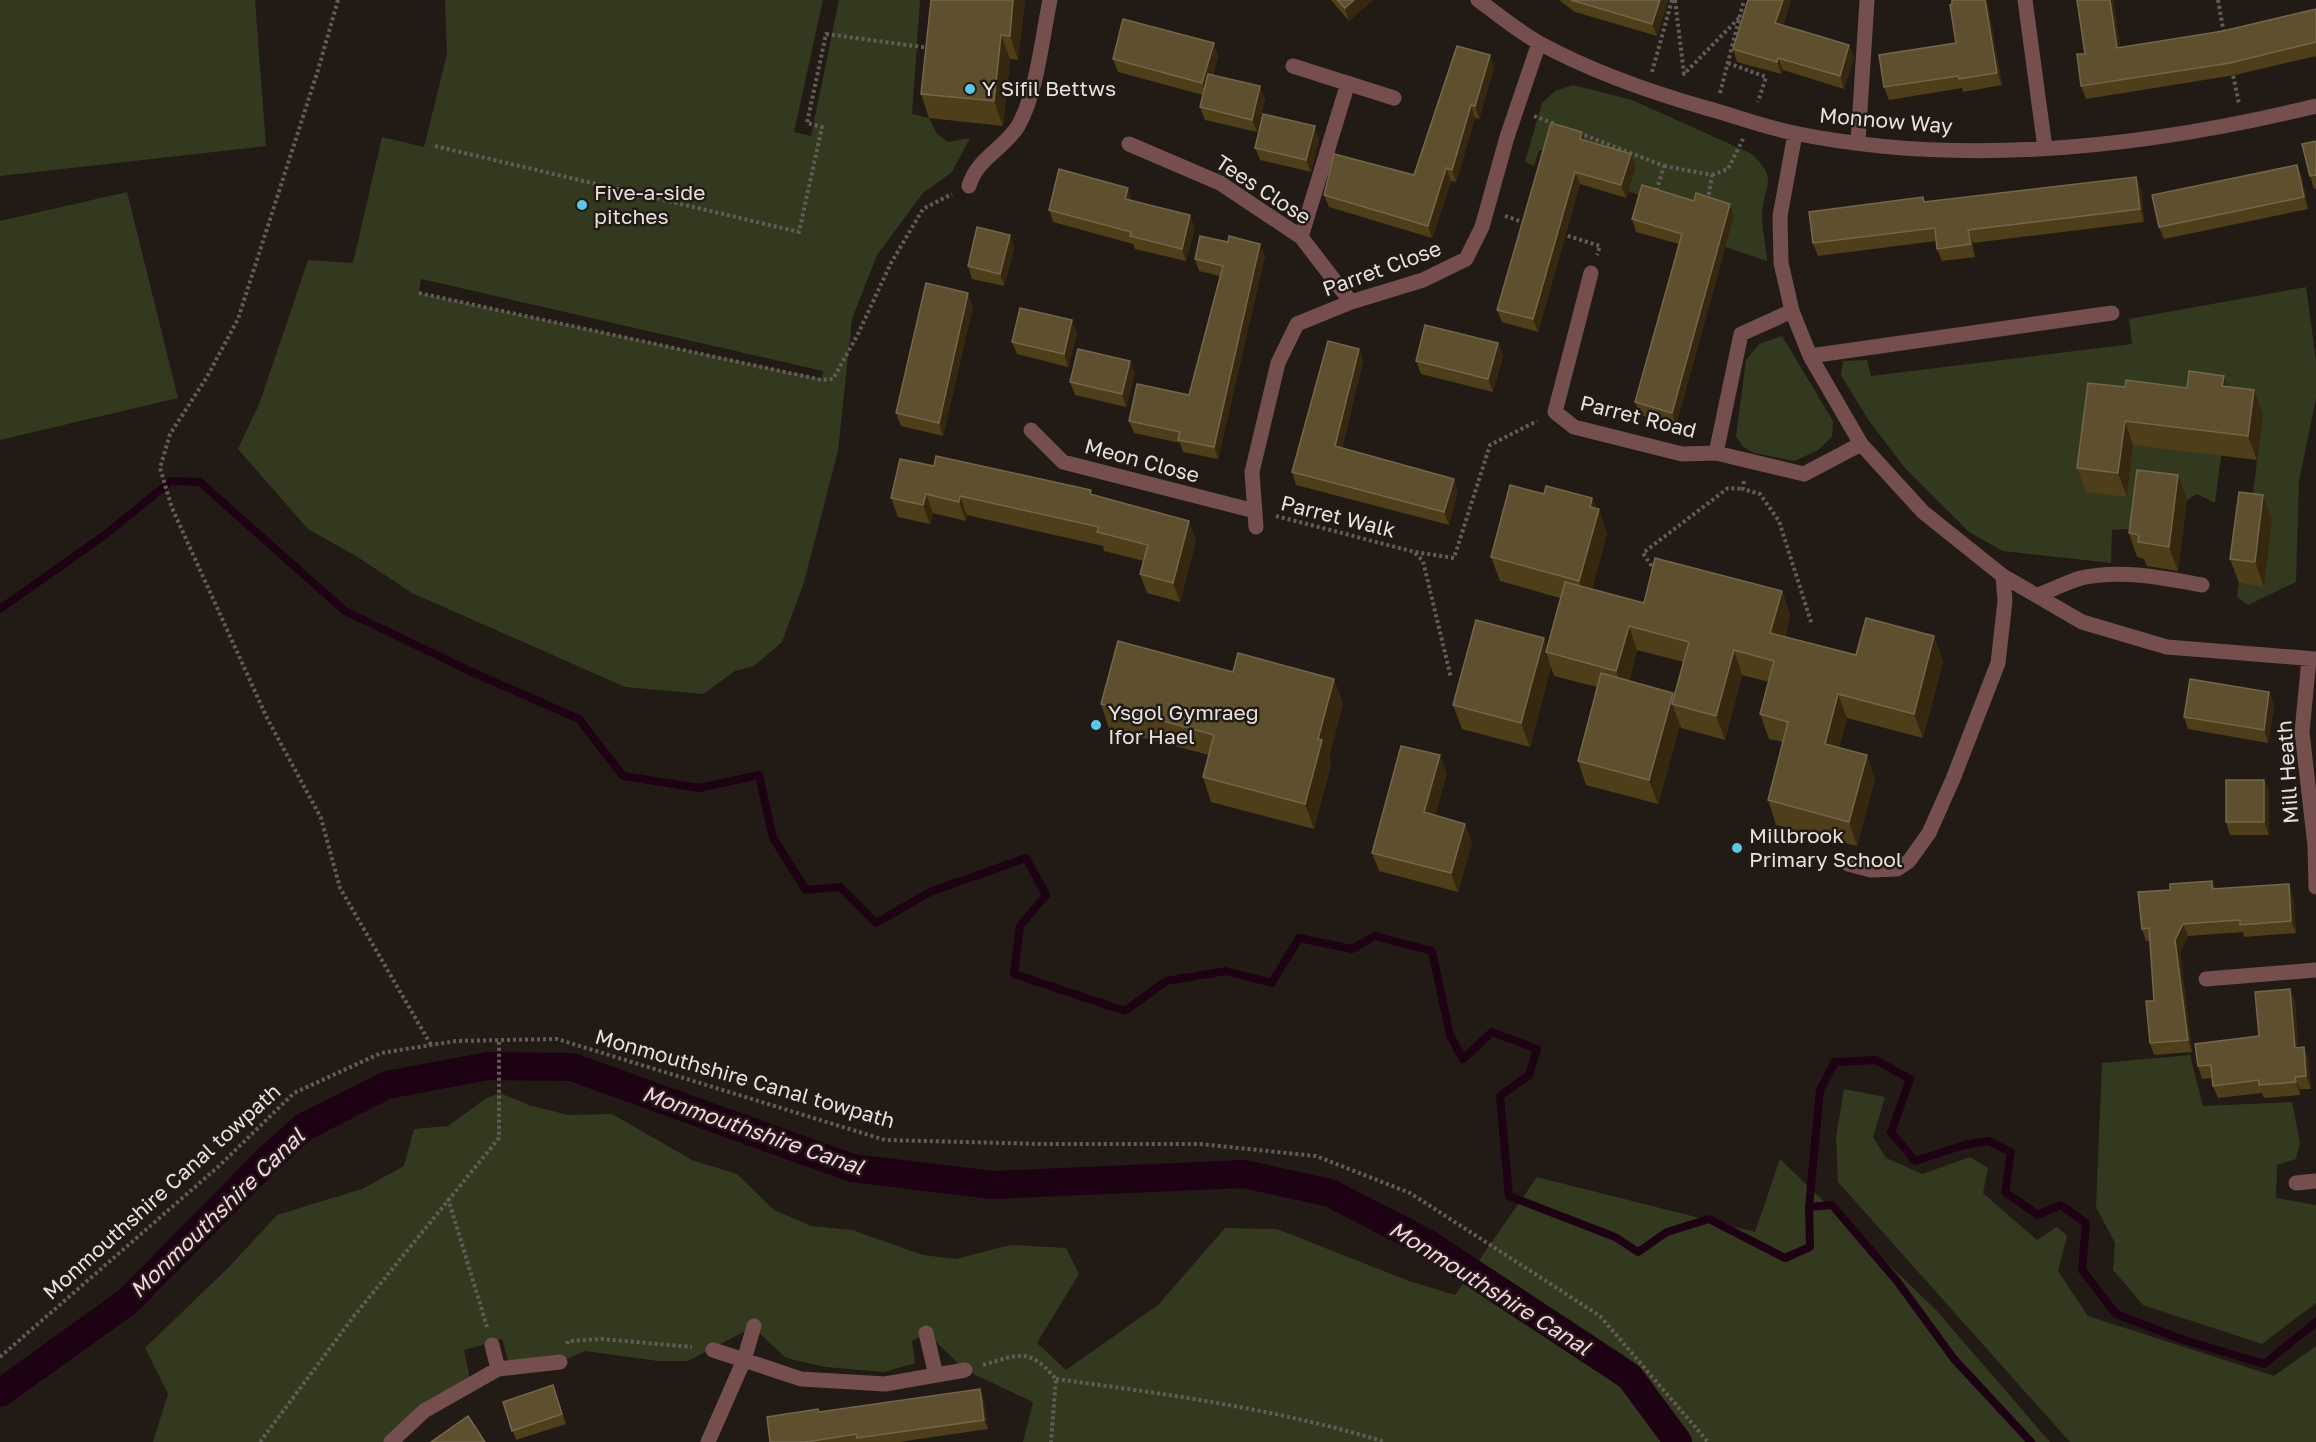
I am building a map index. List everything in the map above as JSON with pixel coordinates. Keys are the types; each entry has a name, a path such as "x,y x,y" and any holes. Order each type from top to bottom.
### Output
{"street":[{"path":"969,186 972,174 982,160 1016,129 1026,112 1050,0"},
{"name":"Monnow Way","path":"1478,0 1539,43 1579,63 1647,90 1751,123 1795,134 1858,142 1939,150 2045,148 2150,138 2242,123 2316,106"},
{"path":"1858,142 1867,0"},
{"path":"2025,0 2045,148"},
{"name":"Parret Close","path":"1256,527 1252,472 1278,363 1297,324 1351,302 1423,280 1466,259 1486,210 1516,109 1539,43"},
{"path":"1293,66 1394,98"},
{"path":"1301,237 1348,83"},
{"path":"1795,134 1780,216 1781,263 1792,311 1810,356 1861,444 1923,512 2003,576 2082,622 2167,647 2313,659"},
{"name":"Tees Close","path":"1129,144 1220,183 1301,237 1351,302"},
{"name":"Parret Road","path":"1591,273 1554,412 1574,427 1682,454 1716,453 1804,474 1861,444"},
{"name":"Parret Road","path":"1716,453 1741,334 1792,311"},
{"path":"1810,356 2112,313"},
{"name":"Meon Close","path":"1031,430 1063,462 1255,511"},
{"path":"2038,595 2082,578 2139,574 2202,585"},
{"path":"1848,864 1871,870 1898,869 1909,861 1929,833 1953,779 1998,663 2005,601 2003,576"},
{"name":"Mill Heath","path":"2313,659 2302,732 2315,846 2316,887"},
{"path":"2206,979 2316,970"},
{"path":"2296,1183 2316,1181"},
{"path":"708,1442 744,1360 753,1326"},
{"path":"926,1333 936,1375"},
{"path":"492,1345 498,1369"},
{"path":"714,1350 801,1379 885,1384 965,1370"},
{"path":"391,1442 424,1411 498,1369 560,1362"}],"path":[{"path":"338,0 318,70 238,319 207,376 170,434 160,468 171,508 267,718 321,818 340,888 431,1045"},
{"path":"1673,0 1684,74 1740,17"},
{"path":"1647,90 1673,0"},
{"path":"1716,111 1744,0"},
{"path":"2218,0 2227,45"},
{"path":"435,146 799,232 822,127 807,123 826,34 928,50 930,40"},
{"path":"2231,67 2242,123"},
{"path":"1516,109 1558,125"},
{"path":"1569,129 1664,166 1712,175 1706,208"},
{"path":"1654,200 1664,166"},
{"path":"418,293 799,375 833,380 857,336 891,263 923,209 969,186"},
{"path":"1486,210 1532,225"},
{"path":"1555,232 1600,246 1591,273"},
{"name":"Parret Walk","path":"1255,511 1415,552 1454,558 1490,445 1554,412"},
{"path":"1743,489 1747,460"},
{"path":"1658,576 1643,553 1728,488 1760,494 1779,521 1812,625"},
{"path":"1415,552 1423,561 1451,678"},
{"name":"Monmouthshire Canal towpath","path":"0,1357 219,1166 294,1093 381,1053 456,1041 499,1042 557,1039 885,1140 1042,1144 1200,1144 1316,1156 1410,1193 1600,1316 1708,1442"},
{"path":"260,1442 332,1343 499,1138 499,1042"},
{"path":"448,1198 492,1345"},
{"path":"560,1362 568,1341 649,1341 714,1350"},
{"path":"965,1370 1017,1355 1039,1359 1056,1379 1171,1394 1336,1427 1385,1442"},
{"path":"1051,1442 1056,1379"}],"green space":[{"path":"0,0 255,0 266,146 0,176"},
{"path":"445,0 823,0 794,132 811,136 839,0 920,0 912,114 929,118 937,134 948,142 970,138 952,172 923,193 877,255 852,319 838,451 804,582 782,642 754,666 735,671 703,694 625,687 412,593 356,556 308,529 238,449 260,402 308,260 353,263 382,137 424,147 447,54","holes":["421,279 823,371 822,379 419,293"]},
{"path":"1573,85 1632,100 1752,154 1768,177 1762,214 1767,261 1725,247 1647,198 1628,191 1635,167 1539,150 1534,166 1525,162 1542,103 1555,91"},
{"path":"127,192 178,398 0,440 0,221"},
{"path":"2306,287 2316,360 2316,398 2299,481 2296,582 2248,605 2237,597 2239,583 2263,586 2250,517 2263,414 2135,405 2126,497 2133,445 2222,449 2215,503 2197,494 2141,528 2112,530 2111,563 2003,551 1969,532 1905,468 1869,421 1841,375 1843,361 1867,360 1871,376 2132,344 2129,319"},
{"path":"1782,336 1833,421 1832,437 1818,450 1795,461 1754,453 1742,446 1736,436 1746,360 1759,344"},
{"path":"2190,1055 2203,1106 2292,1102 2300,1143 2296,1159 2277,1165 2276,1198 2316,1205 2316,1303 2262,1344 2143,1305 2113,1270 2115,1243 2096,1207 2102,1063"},
{"path":"1844,1089 1885,1097 1873,1137 1886,1158 1922,1174 1970,1157 1988,1168 1983,1193 2037,1240 2057,1227 2067,1236 2058,1271 2088,1316 2274,1376 2316,1346 2316,1442 2070,1442 1838,1182 1836,1137"},
{"path":"500,1093 529,1105 568,1115 612,1114 692,1160 737,1174 774,1210 811,1226 852,1230 923,1255 956,1259 1010,1245 1066,1248 1079,1274 1037,1343 1066,1370 1158,1305 1225,1228 1277,1229 1409,1281 1455,1295 1537,1177 1755,1232 1780,1159 1936,1310 2050,1442 1023,1442 1033,1402 965,1370 927,1333 912,1341 915,1363 884,1372 826,1367 786,1358 753,1327 688,1361 658,1361 585,1351 560,1362 510,1368 502,1339 464,1350 471,1384 391,1442 153,1442 168,1394 145,1348 230,1266 277,1215 362,1189 404,1166 414,1129 448,1126 485,1099"}],"building":[{"name":"Y Sifil Bettws","path":"931,0 1013,0 1010,36 1001,35 994,101 921,94"},
{"path":"1337,0 1354,0 1345,8"},
{"path":"1571,0 1660,0 1652,24"},
{"path":"1748,0 1783,0 1775,23 1849,45 1840,76 1778,58 1777,62 1733,49"},
{"path":"1952,0 1985,0 1997,73 1959,79 1958,76 1884,87 1879,55 1956,43 1950,5"},
{"path":"2077,0 2110,0 2117,48 2223,31 2316,9 2316,42 2230,63 2081,86 2077,54 2085,54"},
{"path":"1123,19 1214,43 1202,83 1113,59"},
{"path":"1457,46 1490,55 1475,106 1471,105 1452,170 1446,168 1428,226 1324,195 1334,154 1414,175"},
{"path":"1208,74 1260,86 1252,120 1200,107"},
{"path":"1263,114 1315,126 1306,160 1255,148"},
{"path":"1551,123 1582,132 1580,139 1631,154 1621,185 1575,172 1533,319 1497,310"},
{"path":"2316,141 2316,175 2310,176 2302,144"},
{"path":"2297,165 2304,197 2159,227 2152,195"},
{"path":"1059,169 1128,188 1125,199 1190,215 1182,249 1130,236 1131,232 1049,210"},
{"path":"2136,177 2140,209 1968,230 1971,244 1937,249 1935,228 1813,243 1809,212 1923,197 1924,202"},
{"path":"1642,185 1694,201 1696,193 1730,204 1672,413 1635,402 1682,234 1632,219"},
{"path":"977,227 1010,235 1000,274 968,266"},
{"path":"1200,236 1228,242 1229,236 1260,244 1214,447 1178,440 1180,432 1129,421 1137,384 1189,395 1223,266 1195,259"},
{"path":"926,283 968,293 939,423 896,413"},
{"path":"1020,308 1072,320 1064,354 1012,342"},
{"path":"1425,325 1498,343 1488,379 1416,361"},
{"path":"1328,341 1359,349 1335,446 1454,479 1444,512 1292,472"},
{"path":"1078,349 1130,361 1122,394 1070,382"},
{"path":"2189,371 2224,376 2222,386 2254,390 2248,436 2125,421 2118,473 2077,468 2088,383 2125,387 2126,380 2187,388"},
{"path":"936,456 1091,490 1090,494 1189,521 1173,583 1140,574 1148,545 1097,532 1099,527 960,496 959,502 926,494 923,505 891,498 900,459 934,466"},
{"path":"2137,470 2178,475 2169,547 2138,542 2139,535 2129,533"},
{"path":"1510,485 1544,494 1546,486 1592,498 1590,507 1599,509 1579,581 1491,557"},
{"path":"2239,492 2263,495 2255,562 2230,559"},
{"path":"1655,558 1782,591 1770,633 1856,655 1866,618 1934,636 1914,714 1838,694 1825,744 1867,755 1849,822 1768,800 1788,722 1760,714 1774,661 1734,650 1716,716 1672,704 1689,642 1629,626 1616,671 1546,652 1565,582 1644,603"},
{"path":"1476,620 1544,638 1521,723 1453,705"},
{"path":"1118,641 1233,672 1238,653 1334,679 1318,739 1322,740 1305,804 1203,777 1214,735 1101,704"},
{"path":"1601,673 1673,693 1649,780 1578,761"},
{"path":"2190,679 2269,692 2264,730 2184,717"},
{"path":"1401,746 1440,755 1424,812 1465,824 1451,873 1372,853"},
{"path":"2226,780 2264,780 2264,822 2226,822"},
{"path":"2212,881 2212,889 2289,884 2291,921 2240,925 2240,920 2183,924 2175,940 2188,1040 2150,1043 2146,1001 2154,1001 2149,928 2142,929 2138,892 2170,890 2170,884"},
{"path":"2290,989 2295,1048 2304,1047 2306,1076 2295,1077 2296,1082 2259,1085 2259,1080 2213,1086 2211,1065 2198,1066 2195,1044 2259,1036 2255,992"},
{"path":"553,1385 562,1414 512,1431 503,1402"},
{"path":"980,1389 984,1420 857,1438 856,1434 806,1442 770,1442 767,1417 818,1409 819,1412"},
{"path":"468,1416 485,1442 431,1442"}],"waterway":[{"path":"0,609 106,534 171,481 200,482 345,611 474,673 579,719 623,776 699,788 759,775 773,838 806,890 840,887 876,923 930,892 1026,858 1046,895 1020,926 1014,974 1125,1011 1166,981 1226,971 1272,983 1299,938 1352,949 1375,936 1432,951 1450,1035 1463,1059 1492,1032 1537,1049 1529,1075 1500,1096 1509,1196 1615,1237 1638,1252 1667,1232 1709,1219 1785,1258 1810,1247 1809,1207 1832,1205 1897,1281 1954,1359 2031,1442"},
{"path":"1809,1207 1820,1090 1835,1062 1876,1060 1910,1079 1891,1132 1915,1161 1964,1145 1988,1141 2011,1152 2005,1192 2038,1215 2061,1205 2086,1223 2082,1270 2116,1314 2181,1339 2264,1364 2316,1322"},
{"name":"Monmouthshire Canal","path":"0,1393 127,1302 267,1160 304,1127 387,1085 488,1066 572,1067 852,1168 992,1185 1244,1174 1330,1193 1427,1243 1630,1377 1678,1442"}],"place":[{"name":"Y Sifil Bettws","path":"970,89"},
{"name":"Five-a-side pitches","path":"582,205"},
{"name":"Ysgol Gymraeg Ifor Hael","path":"1096,725"},
{"name":"Millbrook Primary School","path":"1737,848"}]}
